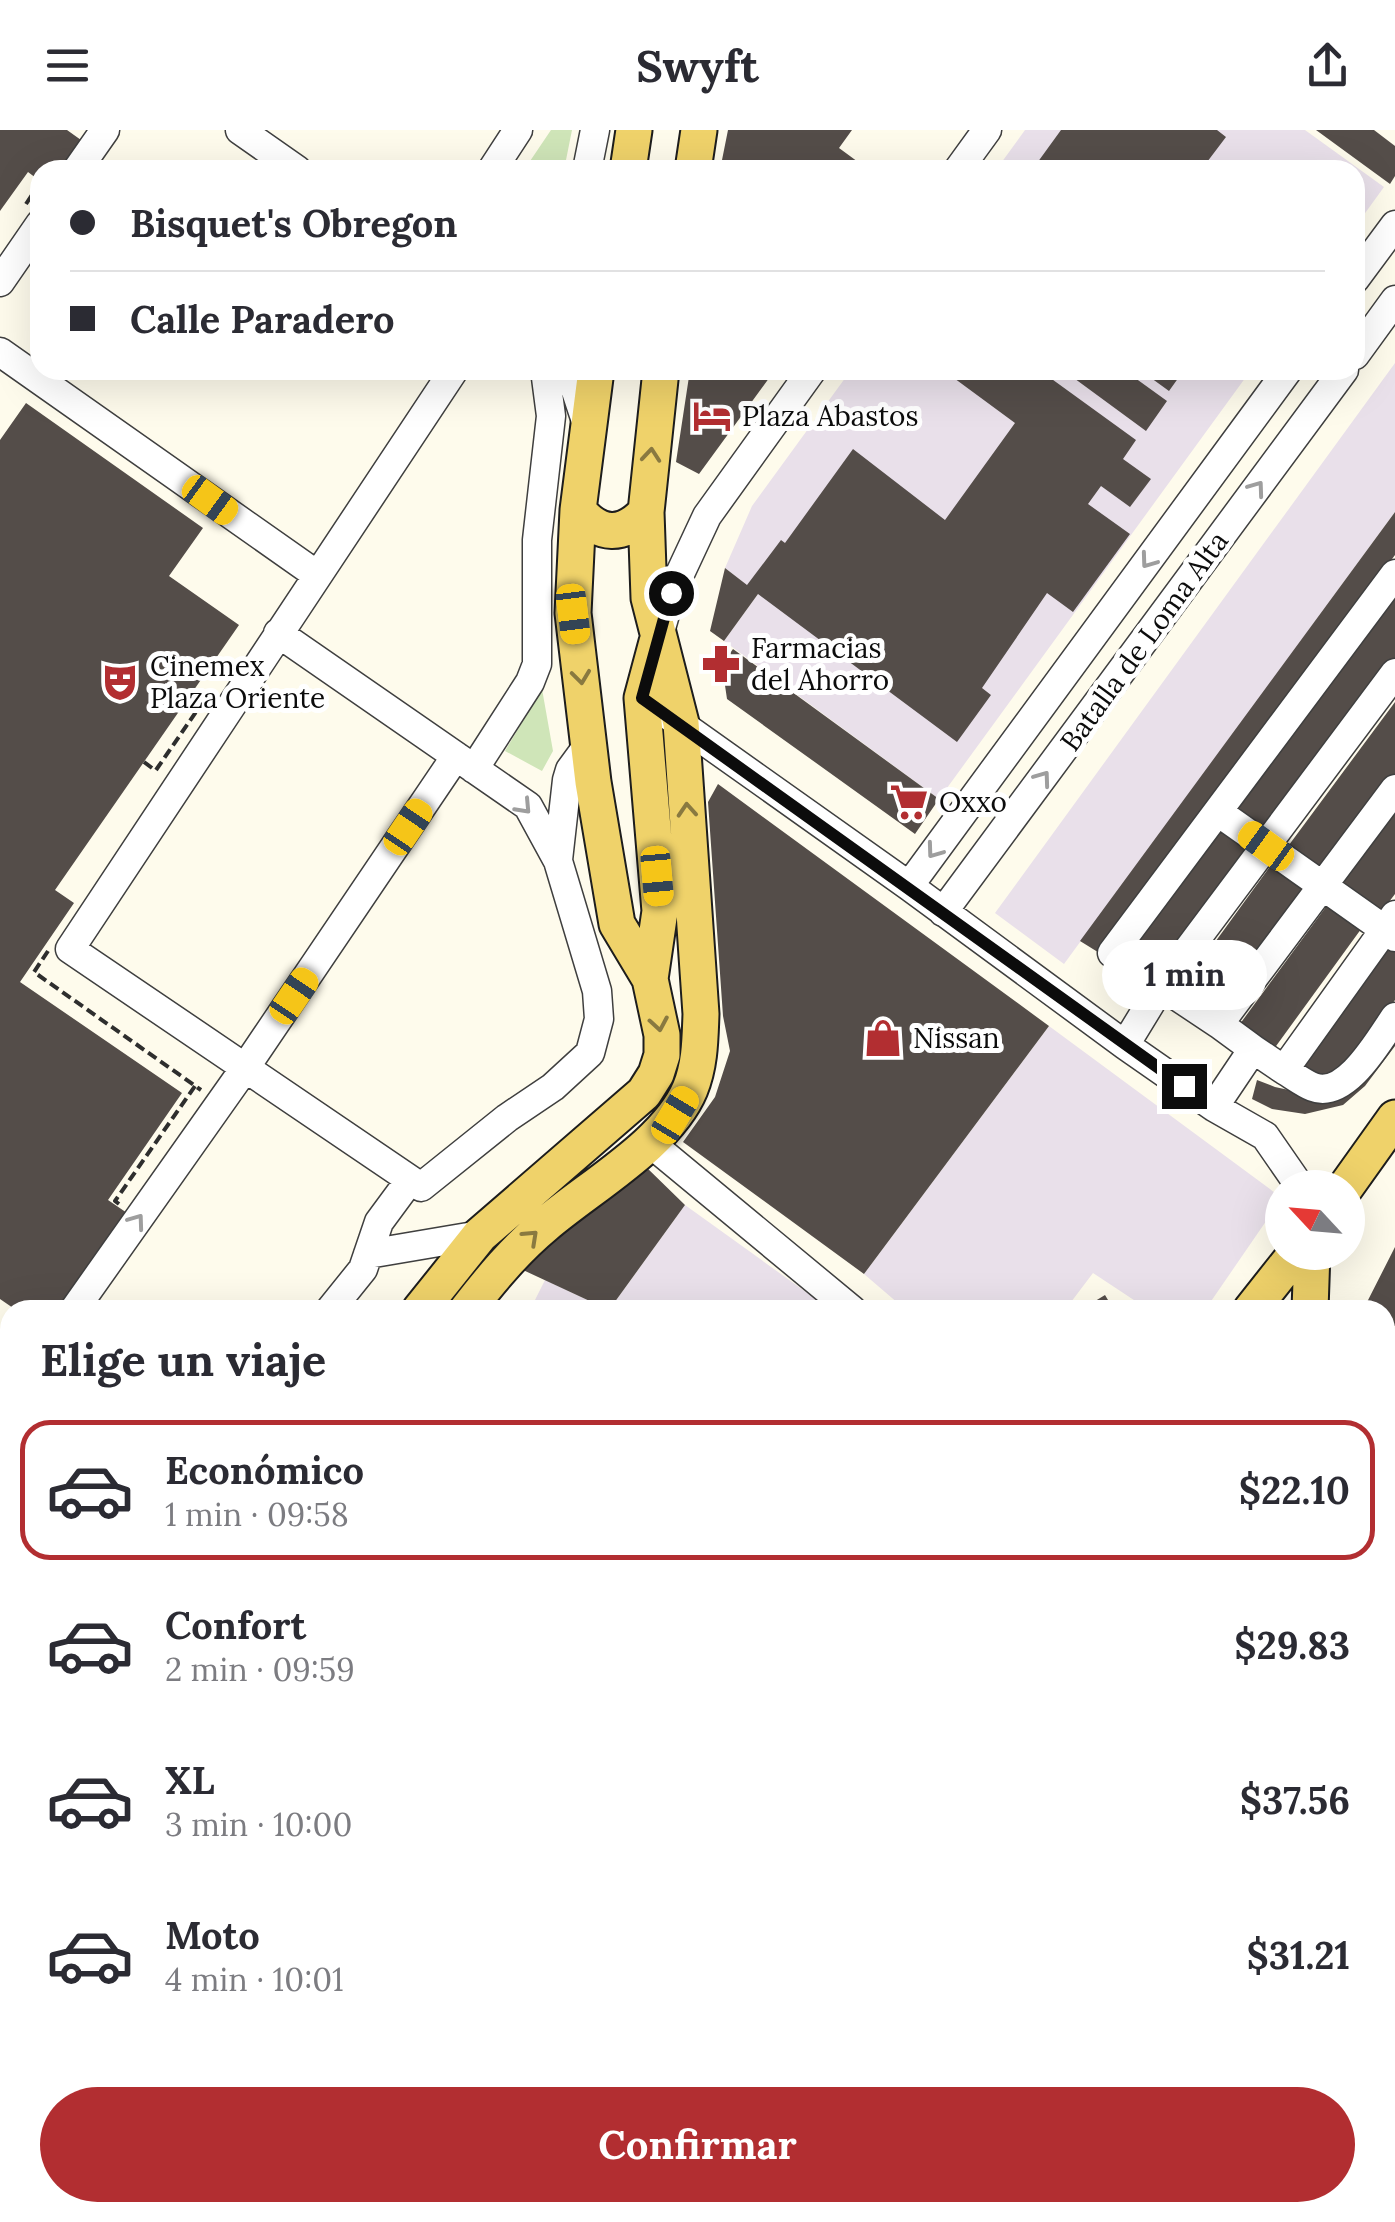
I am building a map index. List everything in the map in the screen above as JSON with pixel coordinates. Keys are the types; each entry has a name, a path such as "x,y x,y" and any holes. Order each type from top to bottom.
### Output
{"main road":[{"path":"630,160 634,130"},
{"path":"694,160 699,130"},
{"path":"428,1300 480,1235 644,1093 662,1055 650,979 617,924 573,614 578,510 594,380"},
{"path":"475,1300 500,1267 543,1226 649,1142 675,1115 690,1090 700,1056 702,1014 681,723 649,598 646,512 660,380"},
{"path":"578,510 587,521 604,530 634,525 646,512"},
{"path":"650,979 660,912 642,698 657,641"},
{"path":"1359,1170 1395,1118"},
{"path":"1259,1300 1283,1270"},
{"path":"1310,1300 1311,1270"}],"street":[{"path":"84,160 105,130"},
{"path":"240,130 284,160"},
{"path":"498,160 518,130"},
{"path":"965,160 987,130"},
{"path":"589,160 594,131"},
{"path":"1365,266 1395,225"},
{"path":"0,282 30,238"},
{"path":"1365,340 1395,300"},
{"path":"0,352 30,373"},
{"path":"40,380 317,575"},
{"path":"278,633 528,806 558,860 597,991 598,1018 590,1053 553,1087 507,1118 422,1187 70,949 278,633 447,380"},
{"path":"81,1300 465,762 530,682 537,664 537,540 551,416 546,380"},
{"path":"572,380 587,424"},
{"path":"657,641 671,593 707,516 805,380"},
{"name":"Batalla de Loma Alta","path":"909,886 1281,380"},
{"name":"Batalla de Loma Alta","path":"944,912 1337,380"},
{"path":"1395,574 1112,953 1316,1089 1337,1086 1354,1072 1395,1017"},
{"path":"1125,1046 1161,986 1395,673"},
{"path":"642,698 909,886 1125,1046 1214,1107 1266,1136 1289,1170"},
{"path":"558,860 566,780 589,744"},
{"path":"1218,1024 1395,789"},
{"path":"1218,812 1322,886 1391,927 1284,1070"},
{"path":"1214,1107 1254,1049"},
{"path":"649,1142 840,1300"},
{"path":"338,1300 362,1269 379,1222 410,1180"},
{"path":"368,1254 480,1235"}],"path":[{"path":"156,770 212,690"},
{"path":"144,762 165,777"},
{"path":"56,940 34,972 208,1095"},
{"path":"139,1218 115,1201 196,1086"}],"shaded area":[{"path":"1025,130 1305,130 1347,160 1003,160"},
{"path":"1365,173 1384,187 1365,213"},
{"path":"1395,363 1395,512 1064,964 995,913"},
{"path":"844,380 1244,380 939,799 724,641 758,594 725,568 752,506"},
{"path":"1049,1026 1265,1185 1265,1223 1212,1300 1134,1300 1093,1273 1073,1300 894,1300 864,1274"},
{"path":"685,1205 817,1300 616,1300"},
{"path":"545,1280 588,1300 535,1300"}],"green space":[{"path":"551,130 572,130 566,160 531,160"},
{"path":"542,689 553,751 542,771 505,751"}],"building":[{"path":"0,130 67,130 81,140 67,160 30,160 30,174 0,211"},
{"path":"728,130 852,130 839,148 855,160 722,160"},
{"path":"1061,130 1217,130 1226,137 1209,160 1039,160"},
{"path":"1316,130 1374,130 1395,146 1395,176 1390,184 1365,166 1365,160 1357,160"},
{"name":"Plaza Abastos","path":"688,380 768,380 699,474 676,462"},
{"path":"957,380 1053,380 1136,440 1123,459 1151,479 1130,507 1101,486 1088,504 1130,534 1073,612 1047,593 982,688 991,695 957,742 758,594 724,641 710,631 725,568 747,585 781,540 785,543 853,449 945,520 1015,423"},
{"path":"1077,380 1138,380 1167,401 1146,431"},
{"path":"1154,380 1177,380 1169,391"},
{"path":"26,403 203,528 169,576 239,625 55,890 74,903 20,982 182,1093 108,1200 130,1215 71,1300 0,1299 0,440"},
{"path":"1395,512 1395,555 1101,954 1080,941"},
{"path":"1395,589 1395,660 1264,836 1230,811"},
{"path":"733,649 939,799 915,834 727,699 722,665"},
{"path":"1395,702 1395,774 1320,874 1286,849"},
{"name":"Nissan","path":"718,784 1049,1026 864,1274 683,1142 715,1097 730,1051 723,1016 708,802"},
{"path":"1395,812 1395,894 1379,915 1339,887"},
{"path":"1219,823 1252,847 1159,975 1125,951"},
{"path":"1274,861 1308,885 1215,1013 1181,989"},
{"path":"1331,900 1364,925 1271,1053 1237,1028"},
{"path":"1389,941 1395,946 1395,1000 1338,1078 1316,1079 1298,1066"},
{"path":"1395,1026 1395,1046 1365,1086 1343,1105 1305,1114 1272,1109 1252,1099 1257,1080 1307,1094"},
{"path":"644,1165 685,1205 616,1300 588,1300 523,1270 562,1225"},
{"path":"1395,1247 1395,1300 1368,1300"}],"place":[{"name":"Plaza Abastos","path":"712,416"},
{"name":"Farmacias del Ahorro","path":"721,664"},
{"name":"Cinemex Plaza Oriente","path":"120,682"},
{"name":"Oxxo","path":"909,802"},
{"name":"Nissan","path":"883,1038"}],"route":[{"path":"671,593 642,698 1184,1086"}]}
